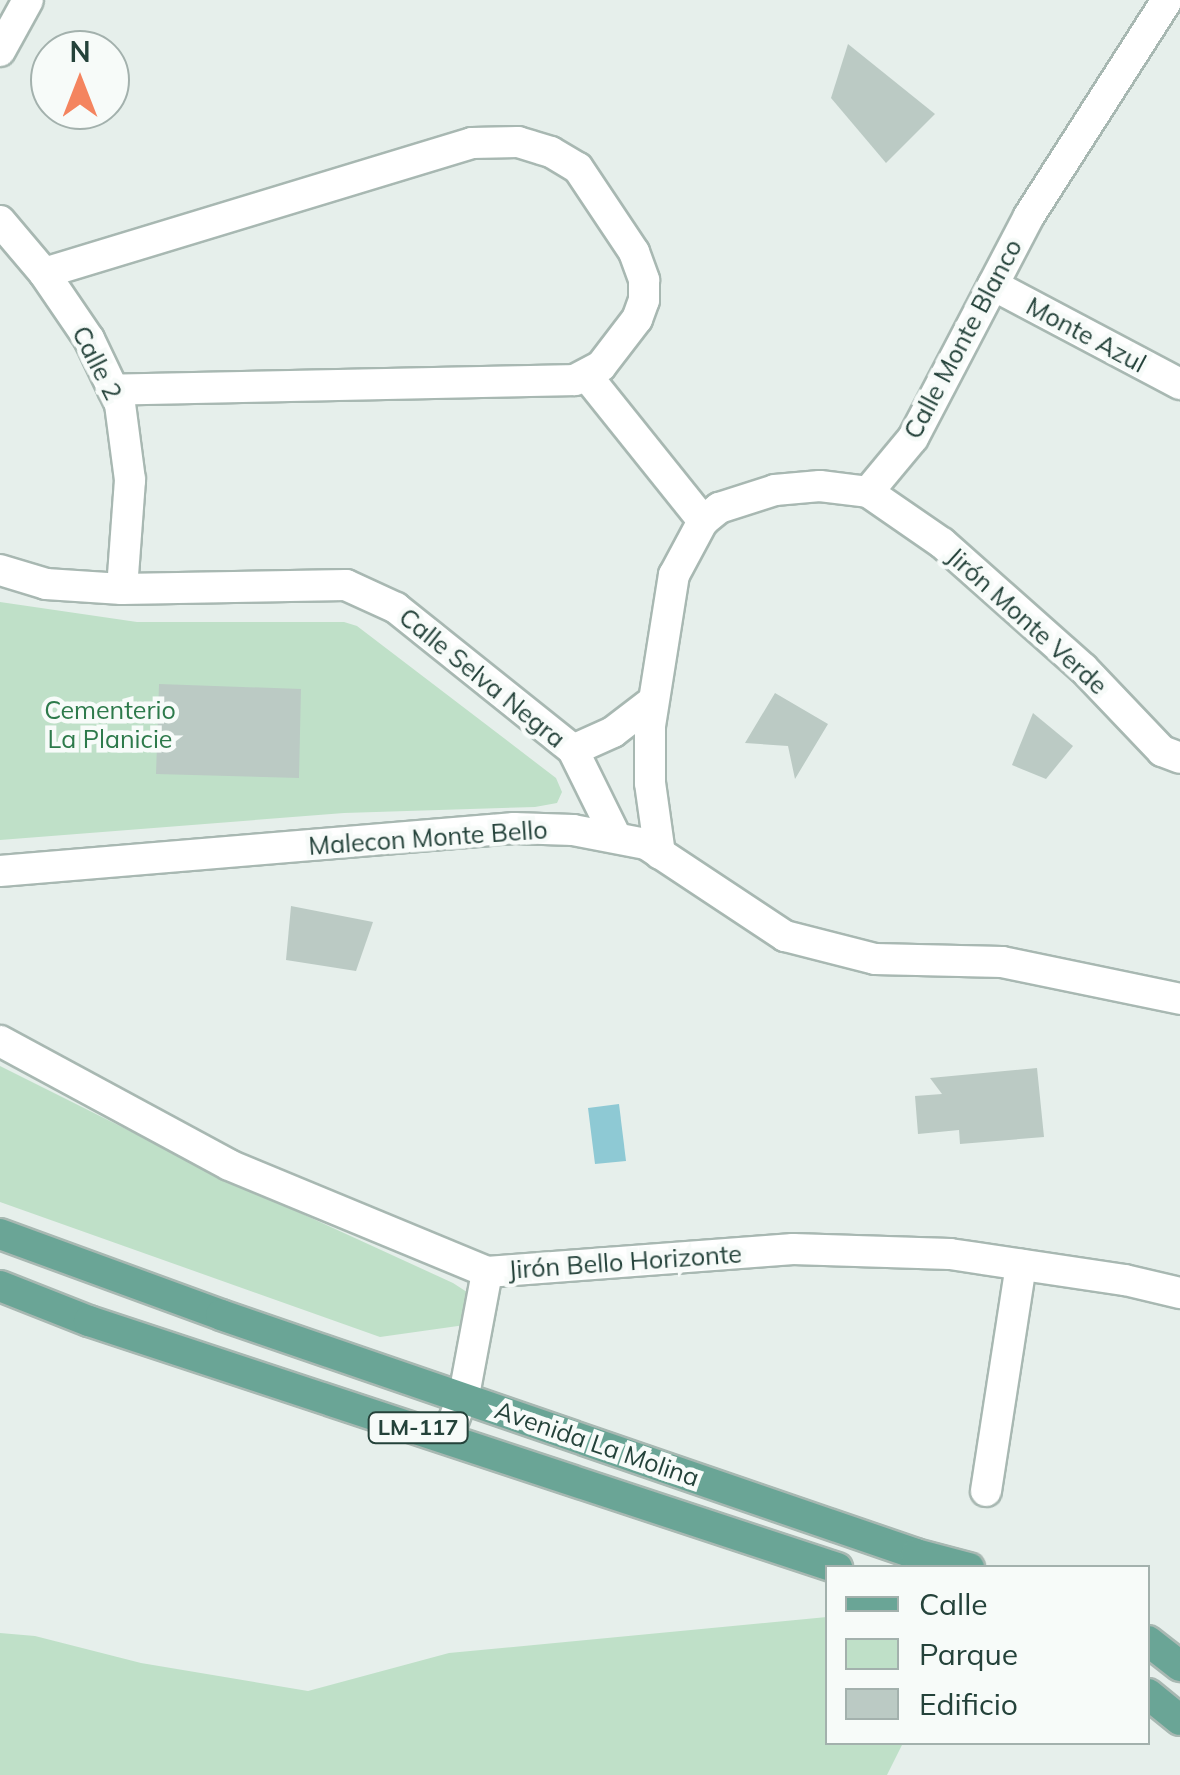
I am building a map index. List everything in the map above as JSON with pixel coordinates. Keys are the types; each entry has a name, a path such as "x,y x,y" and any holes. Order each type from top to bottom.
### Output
{"main road":[{"name":"Avenida La Molina","path":"0,1234 463,1398 960,1565"},
{"name":"Avenida La Molina","path":"0,1286 89,1321 828,1565"},
{"path":"1150,1644 1180,1666"},
{"path":"1150,1696 1180,1720"}],"street":[{"path":"0,50 28,0"},
{"name":"Calle Monte Blanco","path":"868,492 913,438 1040,199 1167,0"},
{"path":"44,273 472,143 518,142 551,152 578,168 634,252 644,280 644,300 636,318 601,366 587,376 549,382 113,390"},
{"name":"Calle 2","path":"0,221 44,273 89,339 120,404 130,480 122,589"},
{"name":"Monte Azul","path":"993,285 1180,384"},
{"path":"587,376 703,521"},
{"path":"660,854 650,782 652,702 674,575 703,521 720,508 775,490 820,486 868,492"},
{"name":"Jirón Monte Verde","path":"868,492 942,543 1082,668 1162,750 1180,758"},
{"name":"Calle Selva Negra","path":"0,570 46,584 122,589 346,585 396,608 573,750 615,835"},
{"path":"573,750 613,732 652,702"},
{"name":"Malecon Monte Bello","path":"0,871 514,828 615,835 660,854 785,936 874,959 1002,962 1180,999"},
{"name":"Jirón Bello Horizonte","path":"0,1041 229,1166 487,1272 793,1249 950,1254 1180,1293"},
{"path":"986,1491 1021,1265"},
{"path":"447,1438 463,1398 487,1272"}],"green space":[{"name":"Cementerio La Planicie","path":"0,602 137,622 344,622 357,626 556,778 562,792 557,803 535,807 344,813 0,840"},
{"path":"0,1066 224,1178 453,1283 470,1294 465,1325 380,1337 0,1202"},
{"path":"825,1617 825,1745 902,1745 887,1775 0,1775 0,1633 35,1636 141,1663 308,1691 449,1653"}],"water":[{"path":"619,1104 626,1161 595,1164 588,1108"}],"building":[{"path":"848,44 935,114 886,163 831,98"},
{"path":"159,684 301,689 299,778 156,774"},
{"path":"775,693 828,724 795,779 788,746 745,743"},
{"path":"1033,713 1073,746 1046,779 1012,765"},
{"path":"291,906 373,922 356,971 286,960"},
{"path":"1037,1068 1044,1137 960,1144 959,1130 918,1134 915,1096 942,1094 930,1078"}]}
